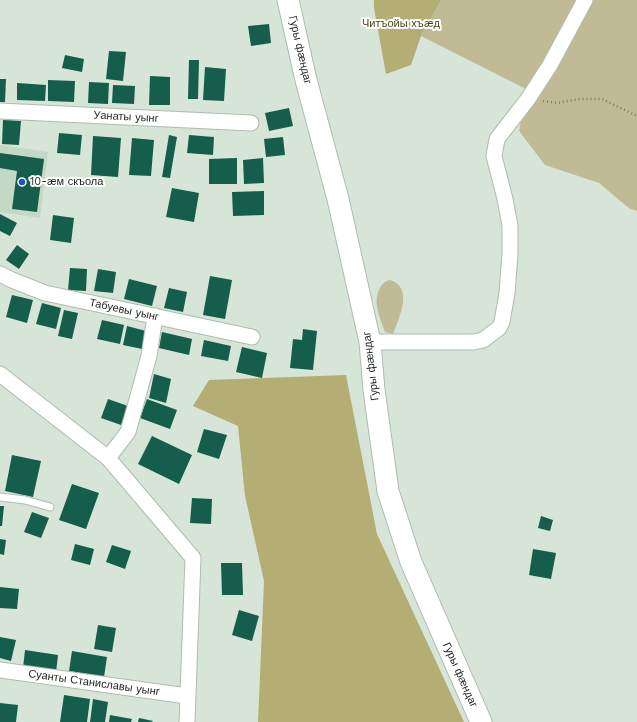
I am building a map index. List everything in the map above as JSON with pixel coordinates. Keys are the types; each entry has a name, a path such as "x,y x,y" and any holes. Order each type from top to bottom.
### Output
{"main road":[{"name":"Гуры фӕндаг","path":"288,0 306,80 338,199 370,342 374,390 388,491 411,562 481,722"}],"street":[{"path":"370,342 474,342 482,340 499,328 502,322 507,293 510,254 510,226 494,156 497,139 528,99 550,65 585,0"},
{"name":"Уанаты уынг","path":"0,111 251,122"},
{"name":"Табуевы уынг","path":"0,274 45,293 252,337"},
{"path":"108,458 128,432 149,356 155,316"},
{"path":"0,374 108,458 193,558 187,722"},
{"name":"Суанты Станиславы уынг","path":"0,670 187,696"}],"lane":[{"path":"0,497 25,500 50,507"}],"path":[{"path":"528,99 557,103 580,99 602,99 637,116"}],"shaded area":[{"path":"441,0 637,0 637,211 630,209 599,183 545,165 519,131 526,89 421,36"},
{"name":"10-æм скъола","path":"0,145 48,152 40,218 0,212"},
{"path":"390,280 397,284 401,289 403,296 401,312 393,334 385,332 377,304 380,288 384,282"}],"green space":[{"name":"Читъойы хъæд","path":"374,0 441,0 421,36 411,65 386,74 374,8"},
{"path":"346,375 377,534 464,722 258,722 264,581 245,496 238,426 193,406 209,380"}],"building":[{"path":"269,24 271,43 251,46 248,26"},
{"path":"109,51 126,52 123,81 106,79"},
{"path":"65,55 84,59 82,72 62,68"},
{"path":"189,60 199,60 198,99 188,99"},
{"path":"205,67 226,69 224,101 203,100"},
{"path":"150,76 170,77 170,105 149,105"},
{"path":"0,79 6,79 5,102 0,102"},
{"path":"48,80 75,81 74,102 48,101"},
{"path":"89,82 109,83 108,104 88,103"},
{"path":"17,83 46,85 45,101 17,100"},
{"path":"113,85 135,86 134,104 112,103"},
{"path":"289,108 293,126 269,131 265,113"},
{"path":"3,120 21,121 19,145 2,144"},
{"path":"59,133 82,135 80,155 57,153"},
{"path":"169,135 177,137 170,178 162,177"},
{"path":"189,135 214,137 213,155 187,153"},
{"path":"93,136 121,138 118,177 91,175"},
{"path":"283,137 285,155 266,157 264,139"},
{"path":"132,138 154,140 151,176 129,175"},
{"path":"0,153 44,159 37,212 12,209 17,171 0,168"},
{"path":"237,158 237,184 209,184 209,159"},
{"path":"263,158 264,183 244,184 243,160"},
{"path":"172,188 199,193 194,222 166,217"},
{"path":"264,191 264,215 233,216 232,192"},
{"path":"0,214 17,223 10,236 0,231"},
{"path":"53,215 74,218 71,243 50,240"},
{"path":"17,245 29,254 19,269 6,260"},
{"path":"70,268 87,269 86,291 68,290"},
{"path":"98,269 116,272 113,293 94,291"},
{"path":"210,276 232,280 225,319 203,315"},
{"path":"129,279 157,286 152,306 124,299"},
{"path":"169,288 187,292 183,312 164,308"},
{"path":"12,295 33,300 27,323 6,317"},
{"path":"42,303 61,308 56,329 36,324"},
{"path":"64,310 78,313 72,339 58,336"},
{"path":"102,320 124,325 120,344 97,339"},
{"path":"127,326 146,331 142,349 123,345"},
{"path":"303,329 317,331 313,370 290,368 293,339 302,340"},
{"path":"162,332 192,339 189,355 159,348"},
{"path":"204,340 231,346 228,361 201,356"},
{"path":"242,347 267,353 262,378 236,372"},
{"path":"154,374 171,379 166,403 149,398"},
{"path":"108,399 128,406 121,425 101,418"},
{"path":"147,399 177,410 170,429 140,418"},
{"path":"204,429 227,435 219,459 197,452"},
{"path":"152,436 192,455 179,484 138,464"},
{"path":"12,455 41,461 33,497 5,491"},
{"path":"72,484 99,493 86,529 59,520"},
{"path":"192,498 212,499 211,524 190,523"},
{"path":"0,506 4,506 2,526 0,526"},
{"path":"32,512 49,518 41,538 24,532"},
{"path":"541,516 553,520 550,531 538,528"},
{"path":"0,539 6,540 4,555 0,554"},
{"path":"75,544 94,549 90,565 71,560"},
{"path":"112,545 131,551 125,569 106,562"},
{"path":"533,549 556,553 551,579 529,575"},
{"path":"221,563 242,563 243,595 222,595"},
{"path":"0,587 19,589 17,609 0,608"},
{"path":"239,610 259,616 252,641 232,635"},
{"path":"98,625 116,628 112,652 94,649"},
{"path":"0,637 16,640 11,661 0,658"},
{"path":"25,650 58,655 56,673 23,668"},
{"path":"72,651 107,657 104,677 69,671"},
{"path":"64,695 90,699 87,722 60,722"},
{"path":"93,699 108,702 105,722 90,722"},
{"path":"0,703 18,705 16,722 0,722"},
{"path":"110,715 132,719 131,722 109,722"},
{"path":"139,718 153,721 138,722"}],"place":[{"name":"10-æм скъола","path":"22,182"}]}
